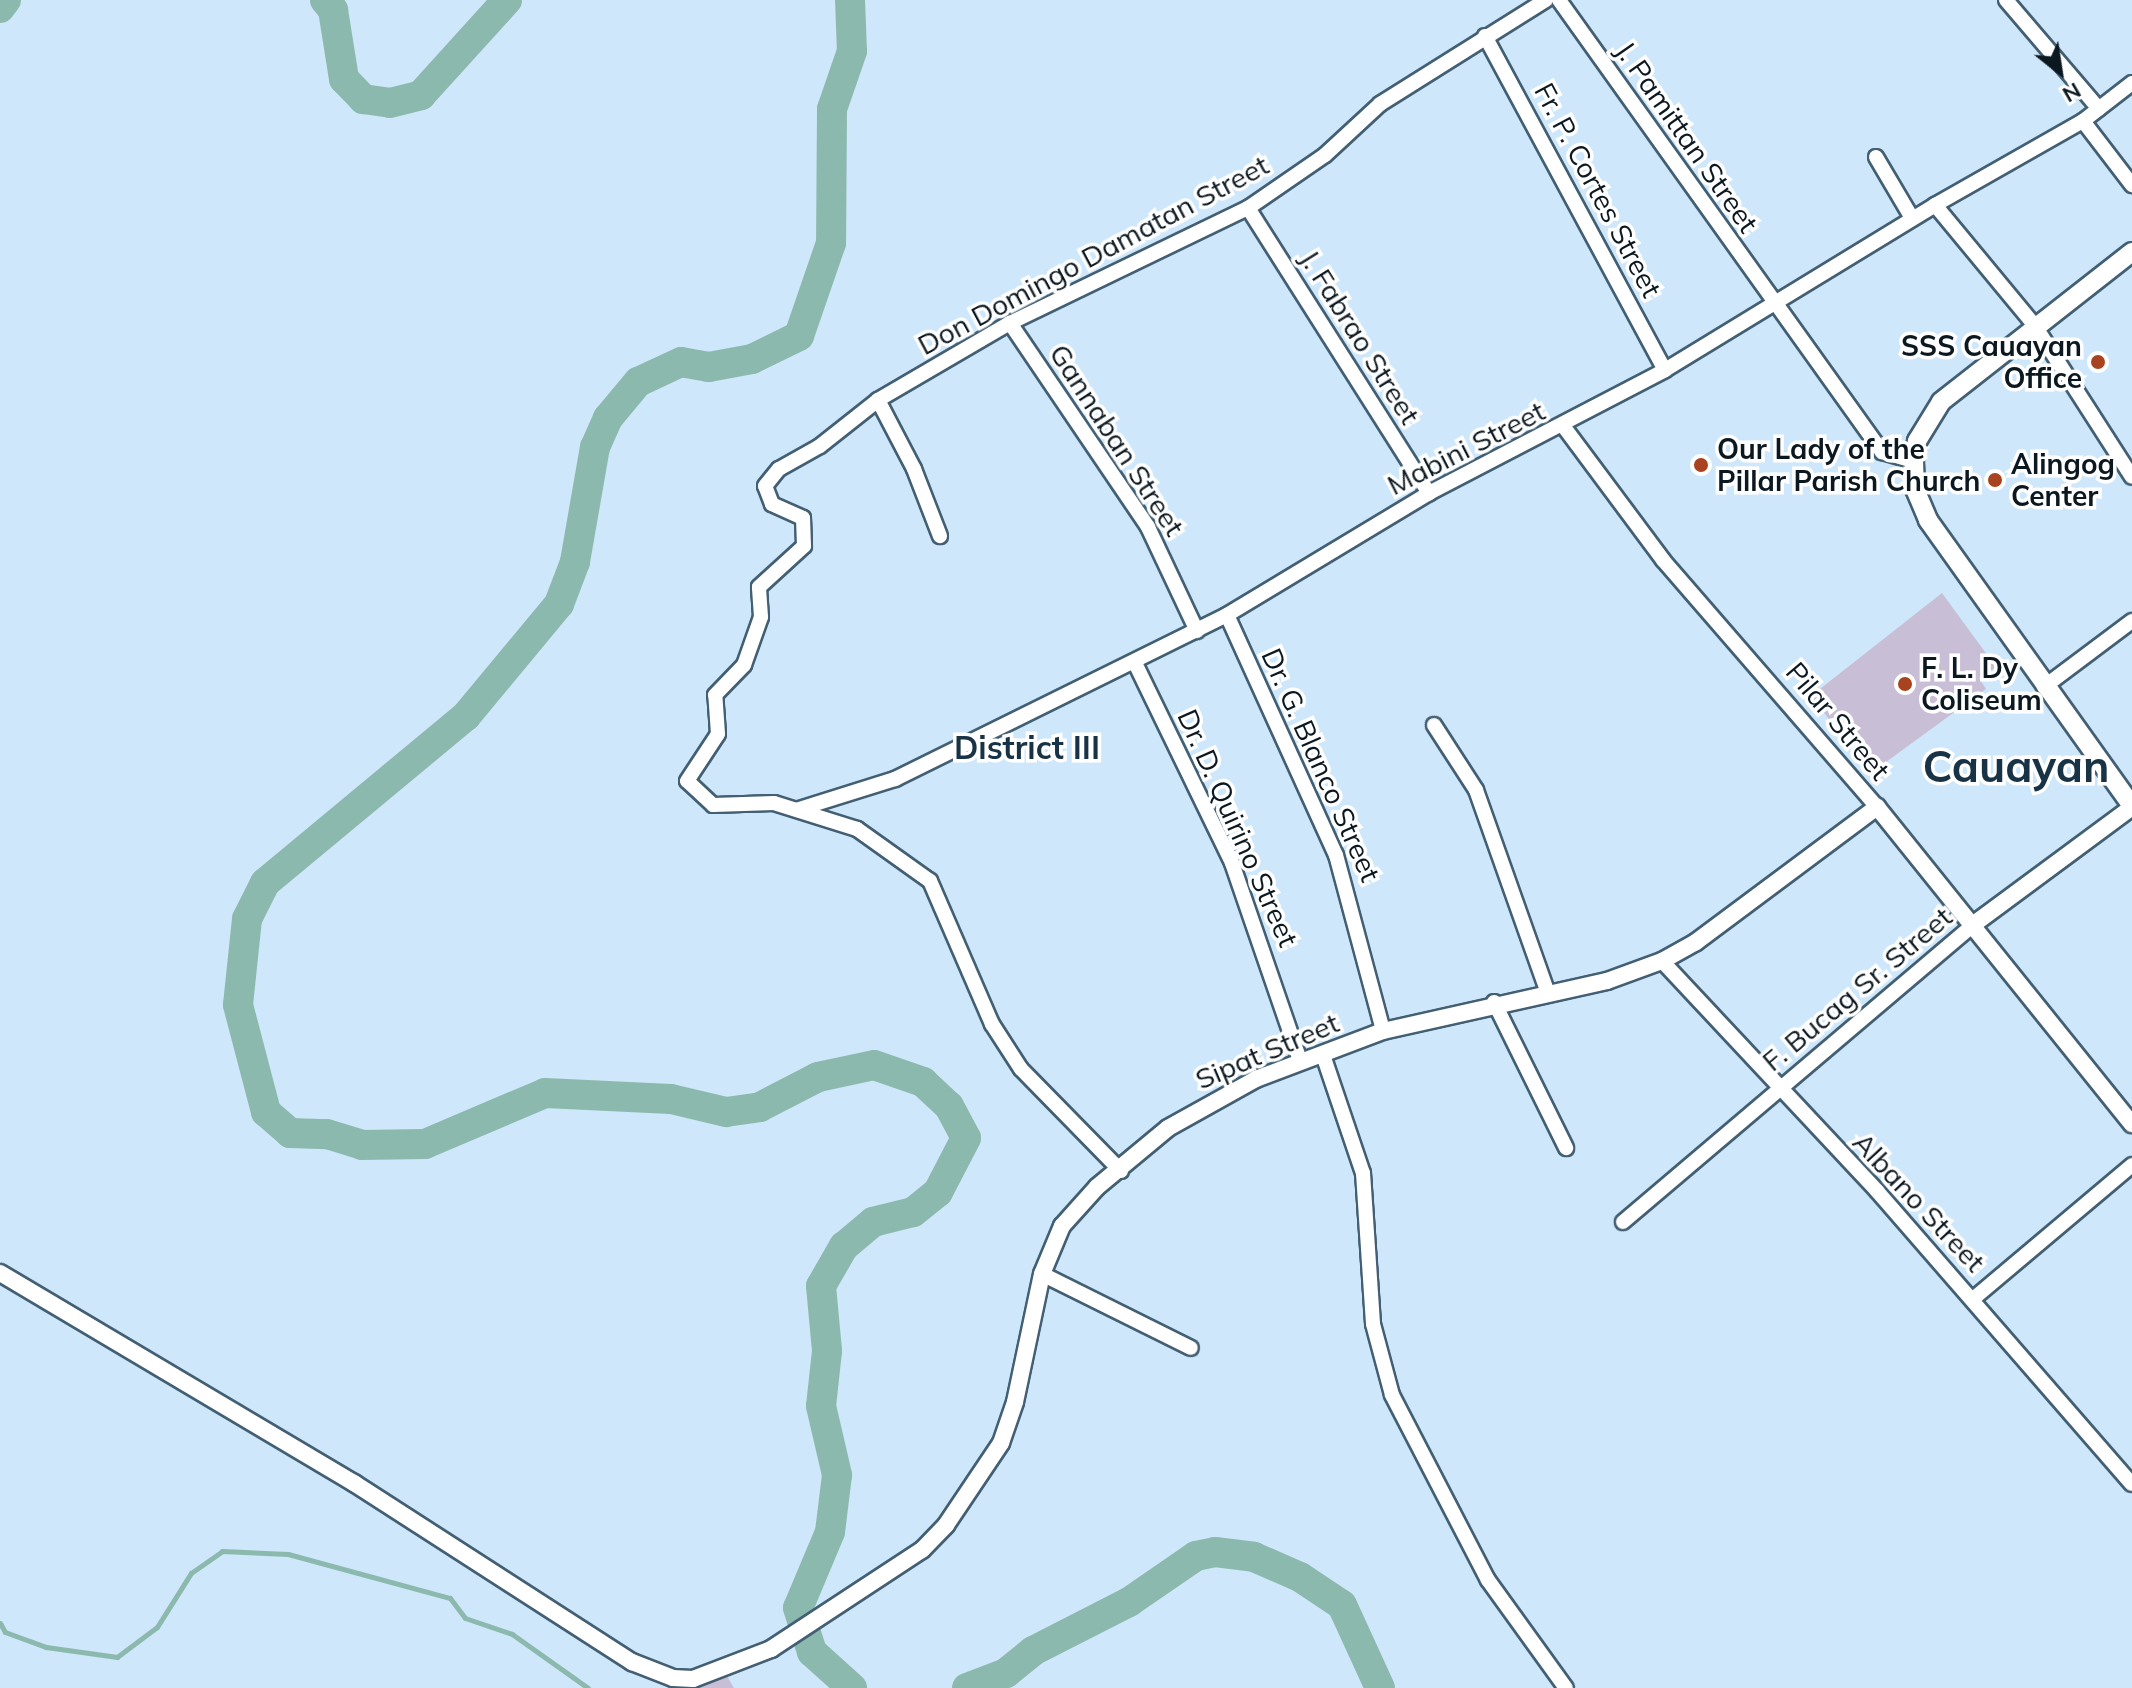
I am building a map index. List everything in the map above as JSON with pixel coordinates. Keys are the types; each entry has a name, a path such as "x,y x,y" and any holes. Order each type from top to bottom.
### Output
{"main road":[{"path":"2132,252 1941,402 1917,441 1914,461 1915,489 1928,520 2044,687 2132,806"}],"street":[{"name":"Don Domingo Damatan Street","path":"1121,1171 1021,1069 992,1024 930,881 857,829 774,803 713,805 687,781 718,734 715,695 744,665 761,617 759,587 804,546 803,518 772,504 765,486 779,469 820,446 878,400 1010,323 1248,208 1325,155 1380,104 1546,0"},
{"name":"J. Pamittan Street","path":"1559,0 1882,452 1914,461"},
{"path":"2007,0 2099,109"},
{"name":"Fr. P. Cortes Street","path":"1485,36 1665,370"},
{"name":"Mabini Street","path":"799,809 895,779 1136,665 1227,615 1429,493 1564,427 1665,370 1912,218 2083,121 2132,83"},
{"path":"2083,121 2132,185"},
{"path":"1876,157 1912,218"},
{"path":"1935,205 2035,326 2132,477"},
{"name":"J. Fabrao Street","path":"1248,208 1429,493"},
{"name":"Gannaban Street","path":"1010,323 1148,527 1197,631"},
{"path":"878,400 914,469 940,536"},
{"name":"Pilar Street","path":"1564,427 1663,560 1877,807 2132,1124"},
{"name":"Dr. G. Blanco Street","path":"1227,615 1336,855 1383,1031"},
{"path":"2044,687 2132,621"},
{"name":"Dr. D. Quirino Street","path":"1136,665 1232,863 1300,1061"},
{"path":"1434,725 1476,790 1547,991"},
{"name":"F. Bucag Sr. Street","path":"1623,1222 1974,924 2132,806"},
{"name":"Sipat Street","path":"0,1273 354,1483 649,1670 693,1679 771,1649 922,1550 982,1477 1015,1402 1042,1274 1062,1226 1097,1187 1121,1171 1168,1128 1213,1099 1300,1061 1383,1031 1494,1002 1607,981 1662,961 1877,807"},
{"name":"Albano Street","path":"1662,961 1777,1090 1877,1191 2132,1484"},
{"path":"1494,1002 1566,1148"},
{"path":"1323,1055 1363,1173 1373,1324 1392,1395 1488,1580 1566,1688"},
{"path":"1973,1299 2132,1165"},
{"path":"1042,1274 1191,1348"}],"shaded area":[{"name":"F. L. Dy Coliseum","path":"1942,593 1996,667 1979,678 1986,689 1871,773 1811,696"},
{"path":"727,1676 734,1688 685,1688 685,1683"}],"waterway":[{"path":"0,8 6,0"},
{"path":"325,0 333,10 344,79 363,99 390,103 421,95 507,0"},
{"path":"850,0 852,51 832,109 831,243 799,336 752,359 709,367 681,362 638,382 608,418 595,447 575,562 559,604 466,716 265,883 247,919 238,1005 266,1112 290,1133 327,1134 362,1145 425,1144 545,1093 671,1099 726,1112 760,1107 818,1077 874,1065 923,1082 949,1106 966,1138 938,1192 913,1212 873,1222 844,1246 821,1286 827,1351 821,1406 837,1475 830,1532 798,1608 812,1652 852,1688"},
{"path":"0,1623 5,1632 46,1647 117,1657 157,1627 191,1573 222,1551 288,1554 450,1598 465,1618 512,1634 588,1688"},
{"path":"967,1688 1006,1673 1033,1651 1129,1602 1196,1556 1215,1552 1254,1557 1300,1577 1342,1605 1380,1688"}],"place":[{"name":"SSS Cauayan Office","path":"2098,362"},
{"name":"Our Lady of the Pillar Parish Church","path":"1701,465"},
{"name":"Alingog Center","path":"1995,480"},
{"name":"F. L. Dy Coliseum","path":"1905,684"}],"district":[{"name":"District III","path":"1027,747"},
{"name":"Cauayan","path":"2016,766"}]}
